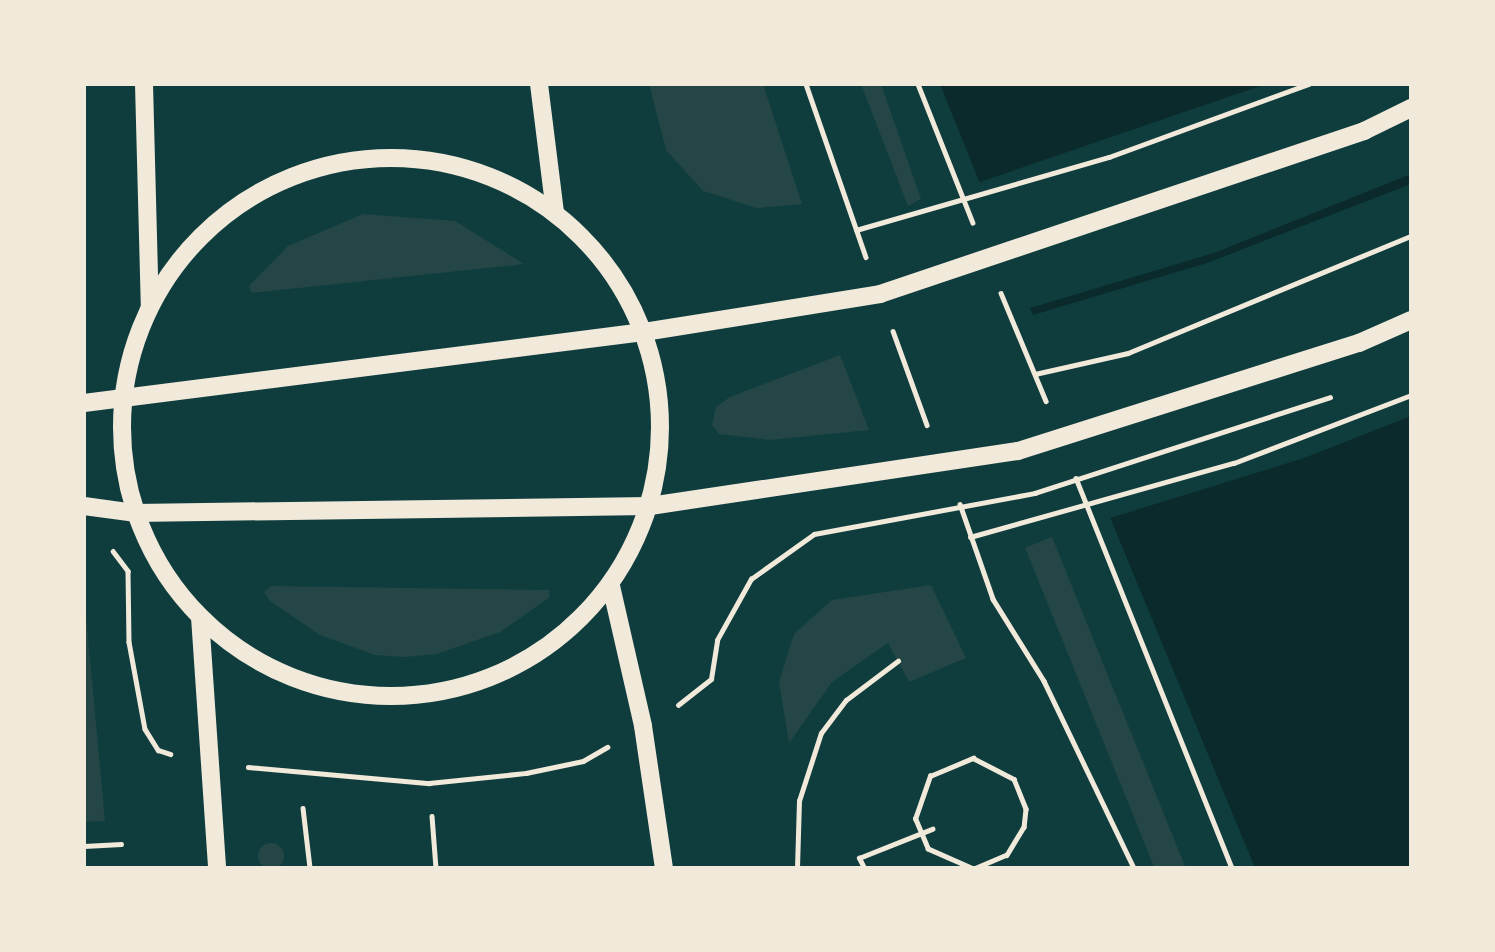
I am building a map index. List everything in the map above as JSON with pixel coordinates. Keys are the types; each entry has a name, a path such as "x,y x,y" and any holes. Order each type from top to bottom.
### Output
{"main road":[{"path":"144,84 150,306"},
{"path":"540,84 555,213"},
{"path":"84,403 644,332 880,294 951,273 1364,131 1411,108"},
{"path":"409,158 461,166 510,185 555,213 608,267 644,332 662,419 650,506 611,586 572,628 524,663 471,685 413,696 354,695 298,680 245,654 200,617 151,551 135,513 122,456 123,396 150,306 177,261 257,193 356,160 409,158"},
{"path":"84,506 135,513 650,506 1018,450 1359,343 1411,320"},
{"path":"611,586 643,726 664,868"},
{"path":"200,617 217,868"}],"path":[{"path":"856,230 927,213 1109,157 1309,84"},
{"path":"1035,374 1128,353 1411,236"},
{"path":"696,694 710,679 728,613 751,579 781,552 814,534 862,522 1035,493 1346,391"},
{"path":"970,537 1234,463 1411,395"},
{"path":"106,548 128,571 135,691 158,750"},
{"path":"797,868 799,801 821,733 846,700 898,661"},
{"path":"965,759 1002,768 1022,793 1024,827 1007,855 973,868 941,860 919,834 916,803 930,776 965,759"},
{"path":"257,769 429,783 583,761"},
{"path":"303,808 310,868"},
{"path":"432,816 436,868"},
{"path":"864,868 859,858 932,829"},
{"path":"84,846 121,844"}],"shaded area":[{"path":"649,84 763,84 802,204 757,208 703,191 666,150"},
{"path":"861,84 881,84 921,199 908,206"},
{"path":"940,84 1411,84 1411,184 1207,263 1033,315"},
{"path":"363,214 455,221 524,264 252,293 249,286 288,246"},
{"path":"1411,278 1411,868 1255,868 1059,394 1229,343"},
{"path":"840,355 869,430 770,440 719,434 712,425 716,407 730,397"},
{"path":"1052,537 1186,868 1154,868 1025,548"},
{"path":"931,585 966,658 909,682 888,643 832,682 789,743 779,682 794,634 832,600"},
{"path":"271,586 549,590 550,597 500,632 437,654 405,657 375,655 320,635 270,601 264,592"},
{"path":"84,595 105,821 84,822"},
{"path":"271,843 280,847 284,856 280,865 271,869 262,865 258,856 262,847"}],"pier":[{"path":"1266,84 1411,84 1411,174 1214,253 1027,309 974,184"},
{"path":"1411,274 1411,416 1304,458 1107,519 1056,391"}]}
